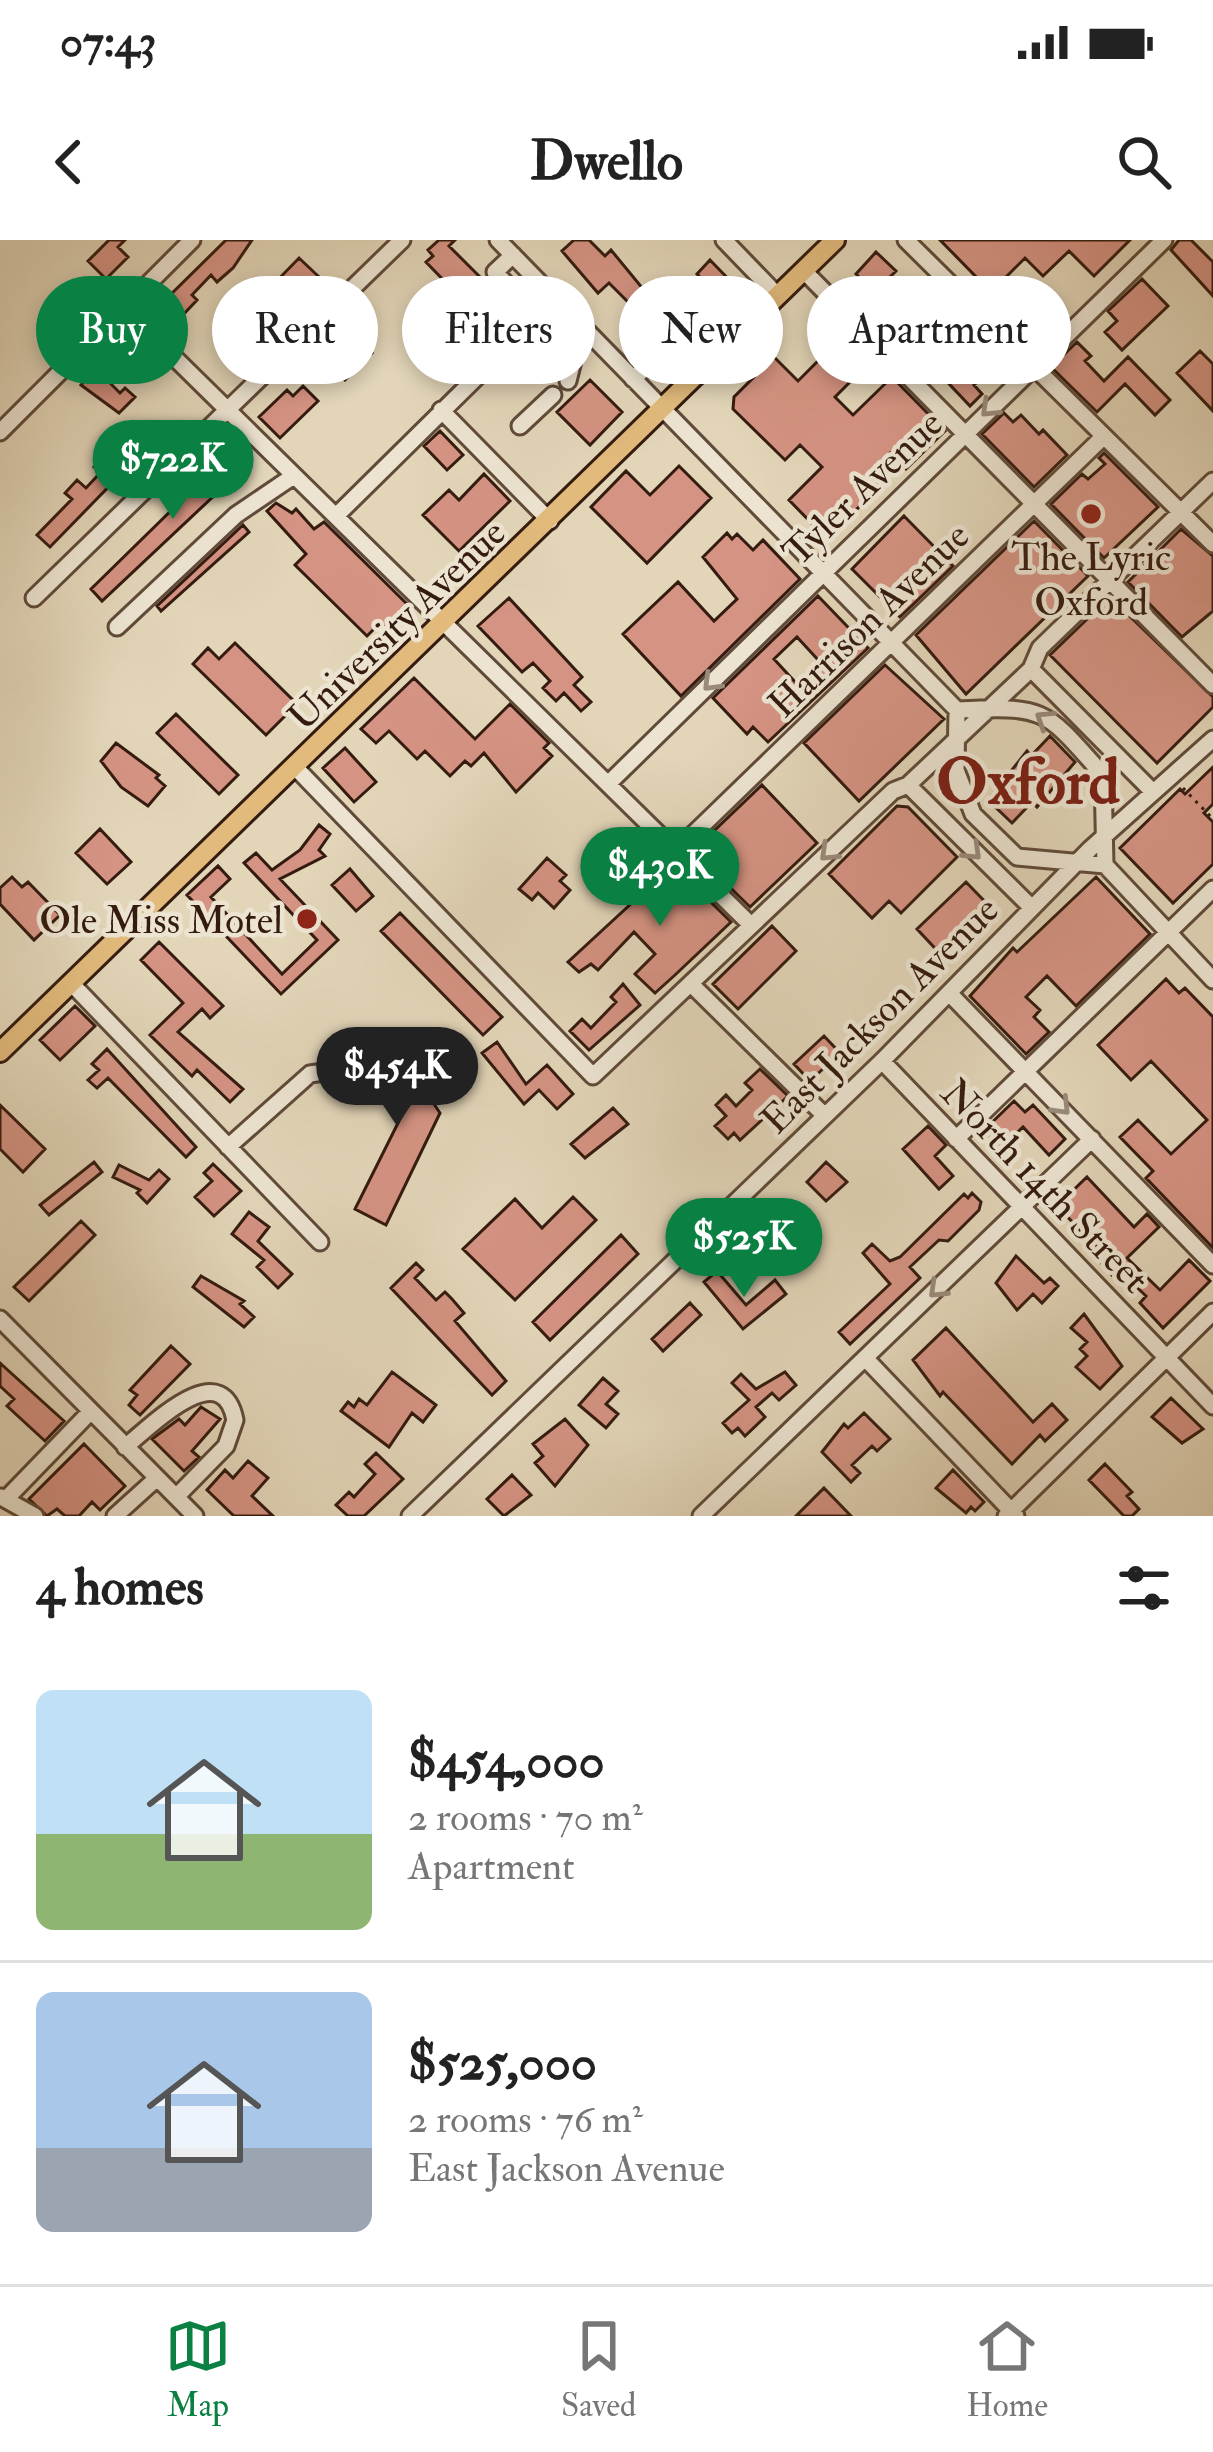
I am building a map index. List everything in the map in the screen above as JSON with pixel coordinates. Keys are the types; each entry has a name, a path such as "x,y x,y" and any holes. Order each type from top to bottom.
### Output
{"main road":[{"name":"University Avenue","path":"783,291 836,240"},
{"name":"University Avenue","path":"0,1052 690,384"}],"street":[{"path":"156,276 192,240"},
{"path":"34,598 402,240"},
{"path":"498,240 533,276"},
{"path":"724,240 759,276"},
{"path":"905,240 941,276"},
{"name":"Tyler Avenue","path":"1071,330 1164,240"},
{"path":"499,276 495,272 513,255"},
{"path":"804,271 1213,685"},
{"path":"595,340 619,364"},
{"path":"188,374 446,621 751,925"},
{"path":"0,432 48,384"},
{"path":"337,515 468,384"},
{"path":"638,384 957,710 958,787 985,827 1017,857 1105,866 1213,980"},
{"name":"Tyler Avenue","path":"609,783 1015,384"},
{"path":"1050,384 1213,544"},
{"path":"520,426 553,395"},
{"path":"441,410 550,521"},
{"name":"Harrison Avenue","path":"678,849 1103,437"},
{"path":"117,627 236,515 292,477"},
{"path":"295,767 593,1076 893,791 908,785 956,741 1031,669 1040,648 1213,481"},
{"path":"1031,669 1152,791"},
{"path":"957,710 1025,707 1047,717 1074,742 1103,775 1105,866"},
{"path":"1075,864 1152,791 1179,775 1213,739"},
{"path":"908,785 1031,908"},
{"name":"East Jackson Avenue","path":"410,1516 882,1061 1075,864"},
{"path":"956,1139 1213,889"},
{"path":"71,983 320,1241"},
{"path":"692,986 824,1115"},
{"path":"950,994 1213,1265"},
{"name":"North 14th Street","path":"882,1061 1213,1406"},
{"path":"228,1147 310,1074 324,1072"},
{"path":"701,1516 1092,1139"},
{"path":"866,1359 1011,1514 1213,1312"},
{"path":"0,1319 195,1516"},
{"path":"125,1447 193,1395 213,1391 223,1396 236,1420 226,1446 176,1498"},
{"path":"35,1516 3,1498 91,1412"},
{"path":"116,1516 157,1478"}],"path":[{"path":"1181,787 1213,819"},
{"path":"630,850 647,839"}],"building":[{"path":"109,240 125,240 118,247 128,257 109,276 88,261"},
{"path":"226,240 252,240 233,268 224,276 211,275 192,295 197,300 188,310 188,277"},
{"path":"439,240 455,240 449,246 479,276 440,276 426,262 433,256 428,250"},
{"path":"574,240 589,240 605,256 611,250 632,276 619,276 619,293 609,283 598,293 595,276 583,276 562,251"},
{"path":"940,240 1130,240 1094,276 1069,251 1043,276 1025,258 1007,276 975,276"},
{"path":"1179,240 1191,240 1213,262 1213,296 1171,250"},
{"path":"876,252 896,271 891,276 856,274"},
{"path":"299,258 318,276 282,276"},
{"path":"710,260 726,276 699,276"},
{"path":"1142,279 1168,306 1122,350 1105,332 1117,321 1108,311"},
{"path":"1077,342 1091,356 1085,361 1104,381 1128,357 1170,400 1155,415 1125,384 1097,412 1068,384 1071,348"},
{"path":"1200,351 1213,364 1213,411 1177,373"},
{"path":"783,366 798,381 807,372 807,384 848,384 835,397 853,415 885,384 899,384 945,431 906,469 890,453 869,474 880,486 827,539 789,500 822,467 800,445 785,460 733,409 734,397 747,384 783,384"},
{"path":"111,384 120,393 125,388 135,397 119,413 81,385"},
{"path":"586,384 594,384 622,412 590,445 557,412"},
{"path":"949,384 975,384 982,394 970,406"},
{"path":"303,386 318,401 280,438 259,417 287,390 293,396"},
{"path":"1004,413 1013,422 1021,415 1067,455 1034,487 982,434"},
{"path":"440,431 463,455 447,470 424,446"},
{"path":"236,447 251,461 102,601 91,589"},
{"name":"The Lyric Oxford","path":"1104,453 1158,507 1104,558 1051,504 1082,474 1088,479 1105,464 1099,458"},
{"path":"104,455 123,472 50,547 37,535 72,499 65,493 77,480 86,488 100,473 94,467"},
{"path":"679,466 711,498 647,563 591,507 626,471 650,495"},
{"path":"484,474 510,501 459,551 423,515 449,490 459,500"},
{"path":"276,503 292,513 296,509 314,529 324,522 411,608 388,631 380,623 367,636 295,565 306,554 267,511"},
{"path":"904,516 953,566 900,617 852,569"},
{"path":"1034,521 1088,576 966,694 916,635"},
{"path":"243,525 249,532 161,611 157,606"},
{"path":"1181,529 1213,556 1213,611 1182,637 1128,582"},
{"path":"727,533 732,539 737,534 753,550 763,540 800,579 681,696 623,634 678,582 714,621 737,599 703,557"},
{"path":"818,596 868,648 768,742 753,727 747,734 713,698","holes":["797,637 820,662 797,684 774,659"]},
{"path":"1110,597 1213,697 1213,707 1157,763 1050,655"},
{"path":"509,598 582,677 574,685 591,702 581,711 564,693 556,701 543,688 550,681 533,663 522,672 478,626"},
{"path":"235,643 297,704 266,735 193,664 208,648 219,659"},
{"path":"885,665 944,719 859,801 804,743"},
{"path":"414,678 475,739 510,704 549,743 544,748 552,756 516,792 484,753 471,766 465,761 450,776 425,751 417,759 389,731 376,743 361,729"},
{"path":"176,714 238,775 219,794 157,733"},
{"path":"1050,736 1075,762 1037,807 1032,802 1012,823 988,800 1027,751 1031,756"},
{"path":"116,743 159,775 156,778 165,786 148,806 121,787 101,761"},
{"path":"345,748 376,782 354,802 323,768"},
{"path":"1213,767 1213,804 1204,813 1213,822 1213,864 1173,903 1120,848 1180,789 1185,794"},
{"path":"762,785 817,843 750,907 693,851"},
{"path":"897,806 908,807 957,857 901,913 889,901 872,918 829,874"},
{"name":"Ole Miss Motel","path":"319,825 330,834 319,850 325,856 280,879 338,940 281,994 187,895 218,866 230,879 211,897 282,974 317,940 244,863 256,853 272,870 300,850"},
{"path":"100,829 131,862 107,884 76,853"},
{"path":"547,858 566,875 560,881 570,890 554,908 538,893 532,900 519,889"},
{"path":"673,865 731,922 675,975 655,993 635,974 655,954 634,932 598,970 591,964 579,972 568,962"},
{"path":"350,869 373,896 356,911 332,885"},
{"path":"12,877 22,887 28,882 60,915 34,940 0,904 0,888"},
{"path":"1096,877 1150,934 1076,1006 1047,976 1026,997 1040,1010 1034,1017 1049,1032 1026,1054 970,996 1013,948 1017,952"},
{"path":"966,882 995,912 946,960 917,929"},
{"path":"400,913 502,1017 483,1035 381,931"},
{"path":"772,926 796,951 738,1009 713,984"},
{"path":"159,942 223,1006 210,1018 202,1009 178,1032 243,1089 230,1102 197,1070 192,1076 150,1035 183,1003 141,960"},
{"path":"1166,979 1179,993 1185,988 1213,1017 1213,1248 1146,1178 1153,1171 1120,1137 1138,1120 1171,1154 1207,1120 1151,1061 1131,1080 1098,1045"},
{"path":"623,984 640,1005 589,1050 570,1031 582,1019 591,1028 616,1002 611,997"},
{"path":"75,1006 95,1026 60,1060 40,1040"},
{"path":"388,1035 440,1113 386,1225 355,1209 402,1115 359,1051"},
{"path":"824,1036 840,1053 810,1081 794,1064"},
{"path":"497,1042 526,1084 547,1065 573,1094 557,1109 539,1090 524,1104 482,1053"},
{"path":"107,1049 196,1147 186,1157 108,1078 97,1088 88,1080 99,1070 92,1064"},
{"path":"760,1069 788,1096 740,1140 734,1133 728,1139 715,1126 726,1116 716,1105 726,1095 736,1106 752,1090 745,1083"},
{"path":"1014,1101 1025,1112 1033,1105 1065,1139 1049,1155 1023,1127 996,1153 979,1135"},
{"path":"0,1105 45,1149 23,1172 0,1149"},
{"path":"613,1108 628,1124 585,1158 571,1144"},
{"path":"928,1126 946,1145 935,1156 953,1176 939,1189 903,1149"},
{"path":"94,1162 102,1172 49,1215 40,1205"},
{"path":"826,1162 847,1182 826,1201 807,1182"},
{"path":"213,1164 241,1191 214,1216 195,1197 212,1181 204,1173"},
{"path":"119,1165 149,1180 159,1170 169,1179 147,1203 137,1193 140,1190 113,1177"},
{"path":"1087,1177 1134,1227 1147,1214 1159,1227 1127,1258 1160,1290 1189,1260 1210,1281 1163,1328 1140,1303 1146,1296 1118,1269 1112,1275 1102,1264 1108,1259 1057,1206"},
{"path":"972,1193 981,1202 979,1210 948,1241 939,1240 910,1267 920,1278 850,1344 839,1332 890,1284 863,1253 872,1244 890,1261 900,1257 964,1194 968,1198"},
{"path":"573,1197 596,1220 515,1300 463,1249 515,1199 542,1228"},
{"path":"249,1212 269,1227 258,1241 292,1274 278,1288 257,1267 264,1260 232,1234"},
{"path":"81,1221 95,1235 29,1301 14,1287"},
{"path":"621,1235 638,1254 550,1340 533,1322"},
{"path":"1016,1256 1044,1283 1050,1278 1058,1286 1042,1303 1033,1294 1017,1310 996,1283"},
{"path":"416,1263 423,1270 415,1278 436,1300 445,1292 452,1299 464,1313 455,1321 506,1381 492,1395 391,1288"},
{"path":"717,1271 746,1305 775,1280 786,1294 743,1329 704,1282"},
{"path":"201,1276 244,1301 240,1304 254,1317 244,1327 193,1287"},
{"path":"690,1303 701,1315 663,1351 652,1339"},
{"path":"1084,1314 1122,1366 1100,1389 1076,1367 1087,1356 1080,1349 1087,1342 1071,1328"},
{"path":"946,1328 1033,1422 1052,1404 1067,1420 1045,1441 1040,1435 1012,1464 943,1392 940,1396 913,1360"},
{"path":"171,1346 190,1364 140,1415 129,1405 137,1395 130,1390"},
{"path":"0,1363 64,1421 45,1441 7,1406 14,1399 0,1386"},
{"path":"392,1372 436,1405 423,1422 412,1413 389,1447 341,1411 348,1402 354,1407 359,1399 367,1405"},
{"path":"785,1372 796,1385 779,1400 772,1393 756,1407 765,1417 745,1436 738,1428 732,1433 723,1423 749,1400 732,1383 741,1374 756,1389"},
{"path":"603,1378 618,1391 606,1404 618,1414 606,1428 579,1405"},
{"path":"1171,1398 1203,1429 1182,1443 1152,1417"},
{"path":"201,1407 220,1419 192,1451 199,1457 184,1471 152,1439 179,1419 185,1425"},
{"path":"864,1413 890,1439 877,1451 872,1446 852,1465 860,1473 851,1482 822,1452 844,1424 848,1428"},
{"path":"565,1419 588,1445 555,1486 535,1463 543,1456 533,1444"},
{"path":"84,1444 125,1486 100,1510 92,1502 79,1516 65,1516 57,1509 47,1516 29,1499"},
{"path":"376,1453 403,1479 364,1516 348,1516 336,1505 349,1492 354,1497 375,1474 365,1464"},
{"path":"248,1461 268,1478 252,1496 273,1516 234,1516 207,1490 225,1470 233,1478"},
{"path":"1105,1464 1132,1492 1127,1496 1139,1509 1132,1516 1124,1516 1089,1480"},
{"path":"953,1470 984,1502 975,1511 971,1507 966,1513 936,1488"},
{"path":"512,1475 531,1495 504,1516 487,1499"},
{"path":"824,1488 851,1516 796,1516"}],"place":[{"name":"The Lyric Oxford","path":"1091,514"},
{"name":"Ole Miss Motel","path":"307,919"}],"district":[{"name":"Oxford","path":"1028,781"}]}
